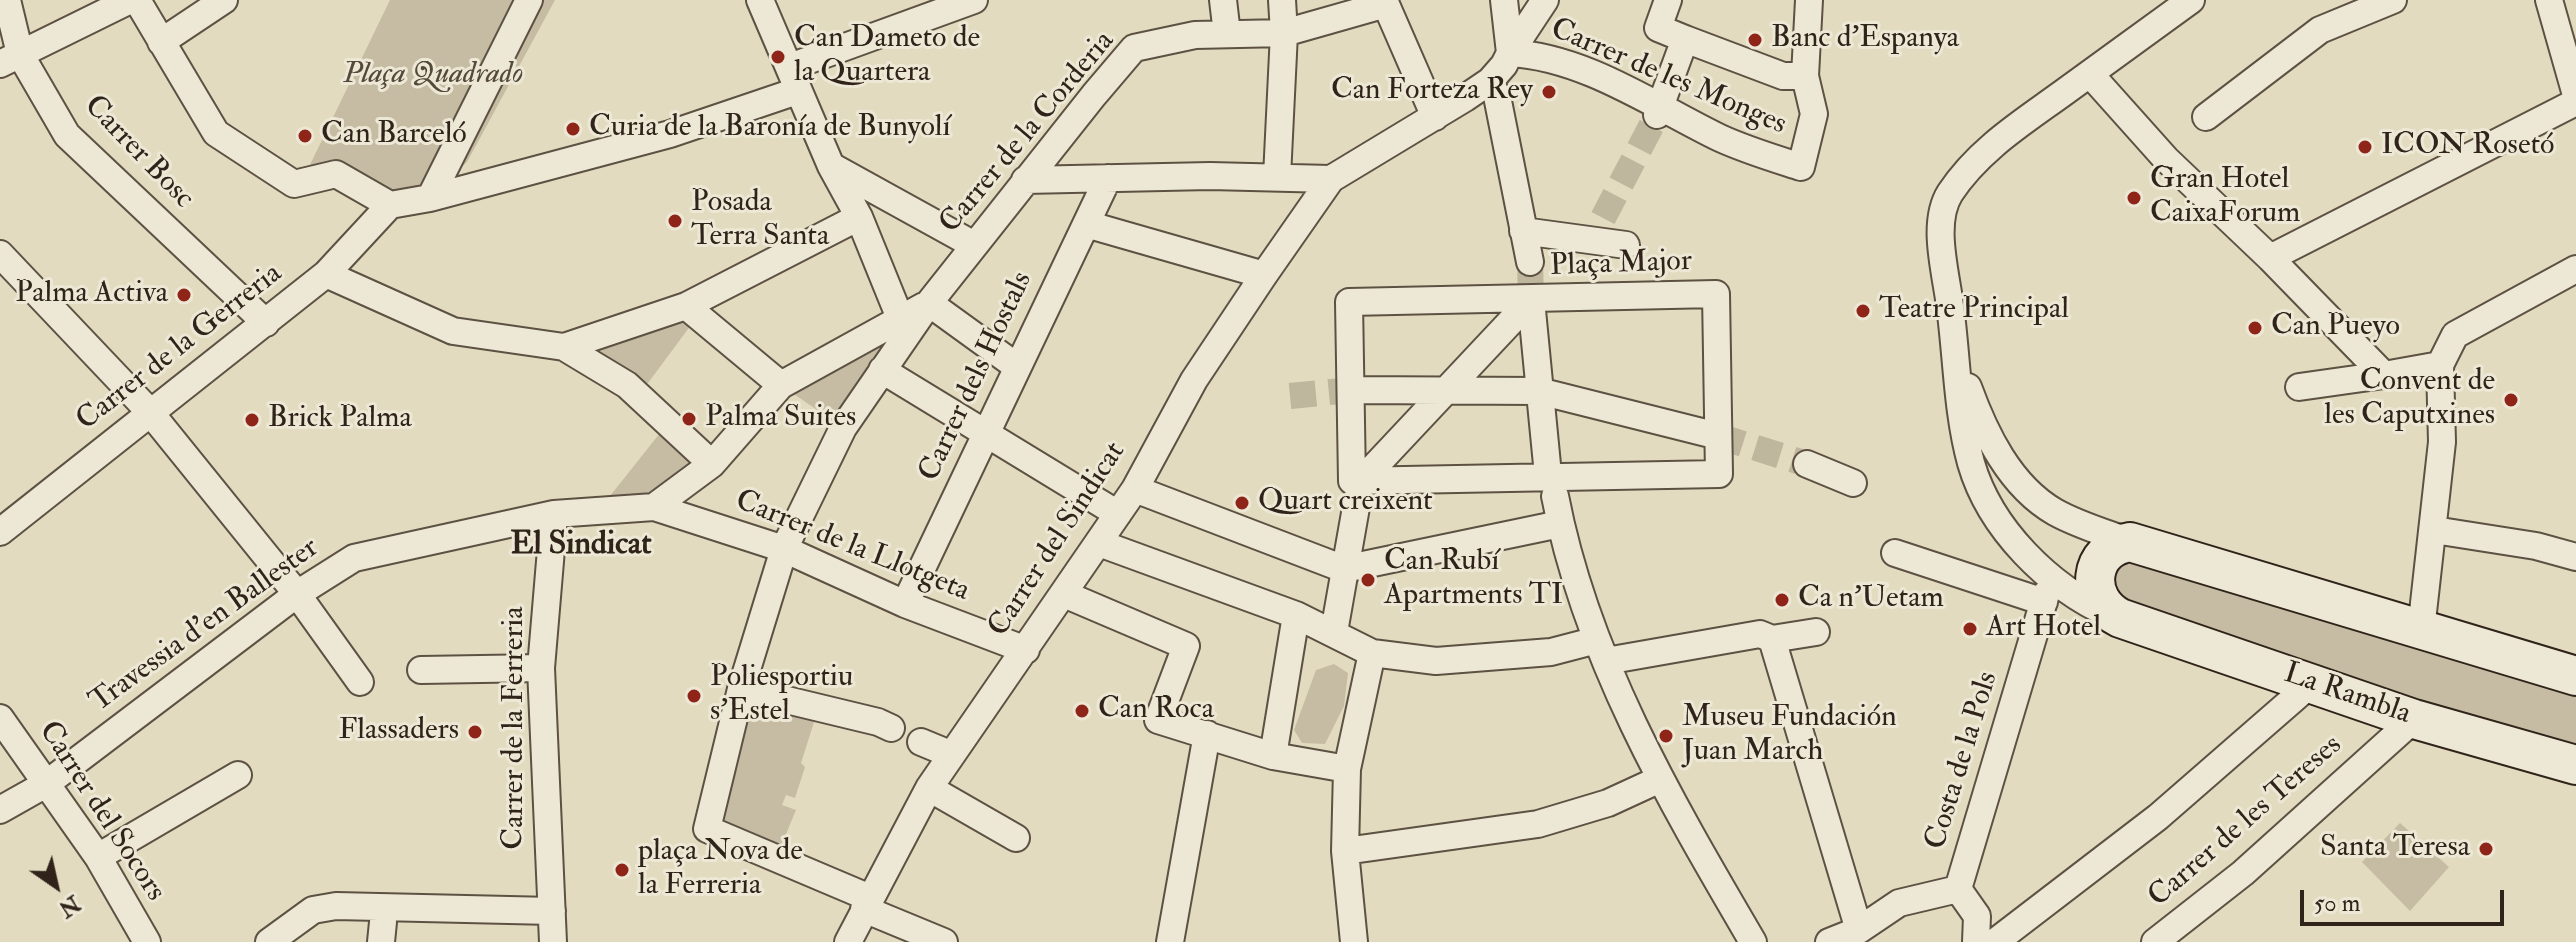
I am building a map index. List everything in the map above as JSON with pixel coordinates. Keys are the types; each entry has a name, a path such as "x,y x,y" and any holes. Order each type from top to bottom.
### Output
{"street":[{"name":"Carrer Bosc","path":"7,0 10,59 67,135 266,323"},
{"path":"10,59 130,0"},
{"path":"137,0 216,133 294,184 336,174 390,205 430,198 670,134 974,0"},
{"path":"161,42 224,0"},
{"path":"430,198 529,0"},
{"path":"760,0 831,166 859,217 900,318"},
{"path":"1223,0 1227,34"},
{"path":"1277,177 1284,33 1282,0"},
{"path":"1504,0 1510,53"},
{"path":"1025,180 1331,179 1490,81 1545,0"},
{"path":"1668,0 1658,28 1783,76 1805,76 1809,0"},
{"path":"2120,618 2071,594 2051,579 2019,545 1984,495 1973,470 1962,422 1958,362 1941,234 1947,197 1968,167 2191,0"},
{"path":"2206,117 2320,30 2393,0"},
{"path":"2549,0 2576,95"},
{"path":"1385,2 1435,117"},
{"name":"Carrer de la Corderia","path":"867,904 707,829 741,689 784,549 843,428 929,303 1134,48 1195,35 1284,33 1385,2"},
{"path":"1660,110 1685,39"},
{"name":"Carrer de les Monges","path":"1510,53 1525,54 1582,71 1719,137 1801,167 1814,114 1805,76"},
{"path":"2090,74 2166,159 2270,258 2384,375"},
{"path":"1490,81 1497,96 1530,262"},
{"path":"2270,258 2576,102"},
{"path":"831,166 974,245"},
{"name":"Carrer dels Hostals","path":"905,604 1108,178"},
{"name":"Carrer del Sindicat","path":"848,942 950,754 1026,650 1135,489 1194,380 1331,179"},
{"name":"Carrer de la Gerreria","path":"0,532 149,411 326,274 390,205"},
{"path":"564,347 686,306 859,217"},
{"path":"1589,241 1603,218"},
{"path":"1086,224 1264,275"},
{"path":"1523,231 1626,245"},
{"path":"0,254 149,411 297,594 360,682"},
{"path":"2421,630 2442,442 2440,365 2455,335 2576,269"},
{"path":"326,274 453,331 564,347 627,385 712,464"},
{"name":"Plaça Major","path":"1716,294 1719,474 1551,486 1360,488 1352,481 1351,390 1349,302 1716,294"},
{"name":"Plaça Major","path":"1360,488 1531,300"},
{"name":"Plaça Major","path":"1531,300 1551,486"},
{"path":"654,507 712,464 781,385 929,303 1016,366"},
{"path":"686,306 781,385"},
{"path":"1958,362 1995,448 2034,497 2056,513 2130,542 2576,676"},
{"path":"2299,387 2440,365"},
{"path":"882,370 985,436 1118,514"},
{"path":"1351,390 1539,391 1718,436"},
{"path":"1807,464 1853,483"},
{"path":"1551,486 1560,524 1602,651 1658,780 1753,942"},
{"path":"1334,632 1360,488"},
{"path":"1135,489 1344,569 1560,524"},
{"name":"Travessia d'en Ballester","path":"0,810 46,784 297,594 354,558 554,514 654,507"},
{"name":"Carrer de la Llotgeta","path":"654,507 784,549 905,604 1026,650"},
{"name":"Carrer de la Ferreria","path":"553,942 541,668 554,514"},
{"path":"2434,530 2536,546 2576,557"},
{"path":"2120,618 2101,604 2094,579 2104,555 2115,546 2130,542"},
{"path":"1099,543 1296,615 1372,653 1436,661 1602,651 1760,634 1772,639 1816,632"},
{"name":"Costa de la Pols","path":"1895,553 2045,598 1958,889 1977,916 1976,942"},
{"path":"1064,594 1186,646 1158,720 1273,756 1347,769"},
{"path":"1273,756 1296,615"},
{"name":"La Rambla","path":"2120,618 2414,719 2576,765"},
{"path":"1772,639 1859,930"},
{"path":"1354,942 1345,851 1347,769 1372,653"},
{"path":"421,670 541,668"},
{"path":"1995,942 2158,817 2313,682"},
{"path":"741,689 891,728"},
{"name":"Carrer del Socors","path":"0,718 98,857 147,942"},
{"name":"Carrer de les Tereses","path":"2155,942 2243,873 2414,719"},
{"path":"1170,942 1207,734"},
{"path":"921,742 950,754"},
{"path":"98,857 238,775"},
{"path":"1345,851 1538,824 1608,803 1658,780"},
{"path":"929,788 1016,838"},
{"path":"1829,942 1859,930 1899,903 1958,889"},
{"path":"867,904 944,942"},
{"path":"269,942 313,910 336,906 552,911"}],"green space":[{"name":"Plaça Quadrado","path":"390,0 555,0 467,162 430,198 390,205 305,175"},
{"path":"686,306 691,325 648,383 627,385 564,347"},
{"path":"900,318 843,428 781,385"},
{"path":"668,423 712,464 654,507 598,511"},
{"path":"2117,555 2576,681 2576,754 2119,610 2101,582"},
{"path":"1334,664 1348,673 1344,706 1325,744 1302,743 1294,730 1316,670"},
{"path":"749,701 815,719 801,763 805,767 795,798 786,795 782,805 796,810 778,853 717,826"},
{"path":"2400,823 2449,867 2410,911 2362,862"}],"tunnel":[{"path":"1603,218 1657,115"},
{"path":"1530,262 1531,300"},
{"path":"1290,396 1351,390"},
{"path":"1718,436 1807,464"}],"place":[{"name":"Banc d'Espanya","path":"1755,40"},
{"name":"Can Dameto de la Quartera","path":"778,57"},
{"name":"Can Forteza Rey","path":"1549,92"},
{"name":"Curia de la Baronía de Bunyolí","path":"573,129"},
{"name":"Can Barceló","path":"305,136"},
{"name":"ICON Rosetó","path":"2365,147"},
{"name":"Gran Hotel CaixaForum","path":"2134,198"},
{"name":"Posada Terra Santa","path":"675,221"},
{"name":"Palma Activa","path":"184,295"},
{"name":"Teatre Principal","path":"1863,311"},
{"name":"Can Pueyo","path":"2255,328"},
{"name":"Convent de les Caputxines","path":"2511,400"},
{"name":"Palma Suites","path":"689,419"},
{"name":"Brick Palma","path":"252,420"},
{"name":"Quart creixent","path":"1242,503"},
{"name":"Can Rubí Apartments TI","path":"1368,580"},
{"name":"Ca n'Uetam","path":"1782,600"},
{"name":"Art Hotel","path":"1970,629"},
{"name":"Poliesportiu s'Estel","path":"694,696"},
{"name":"Can Roca","path":"1082,711"},
{"name":"Flassaders","path":"475,732"},
{"name":"Museu Fundación Juan March","path":"1666,736"},
{"name":"Santa Teresa","path":"2486,849"},
{"name":"plaça Nova de la Ferreria","path":"622,870"}],"district":[{"name":"El Sindicat","path":"581,546"}]}
